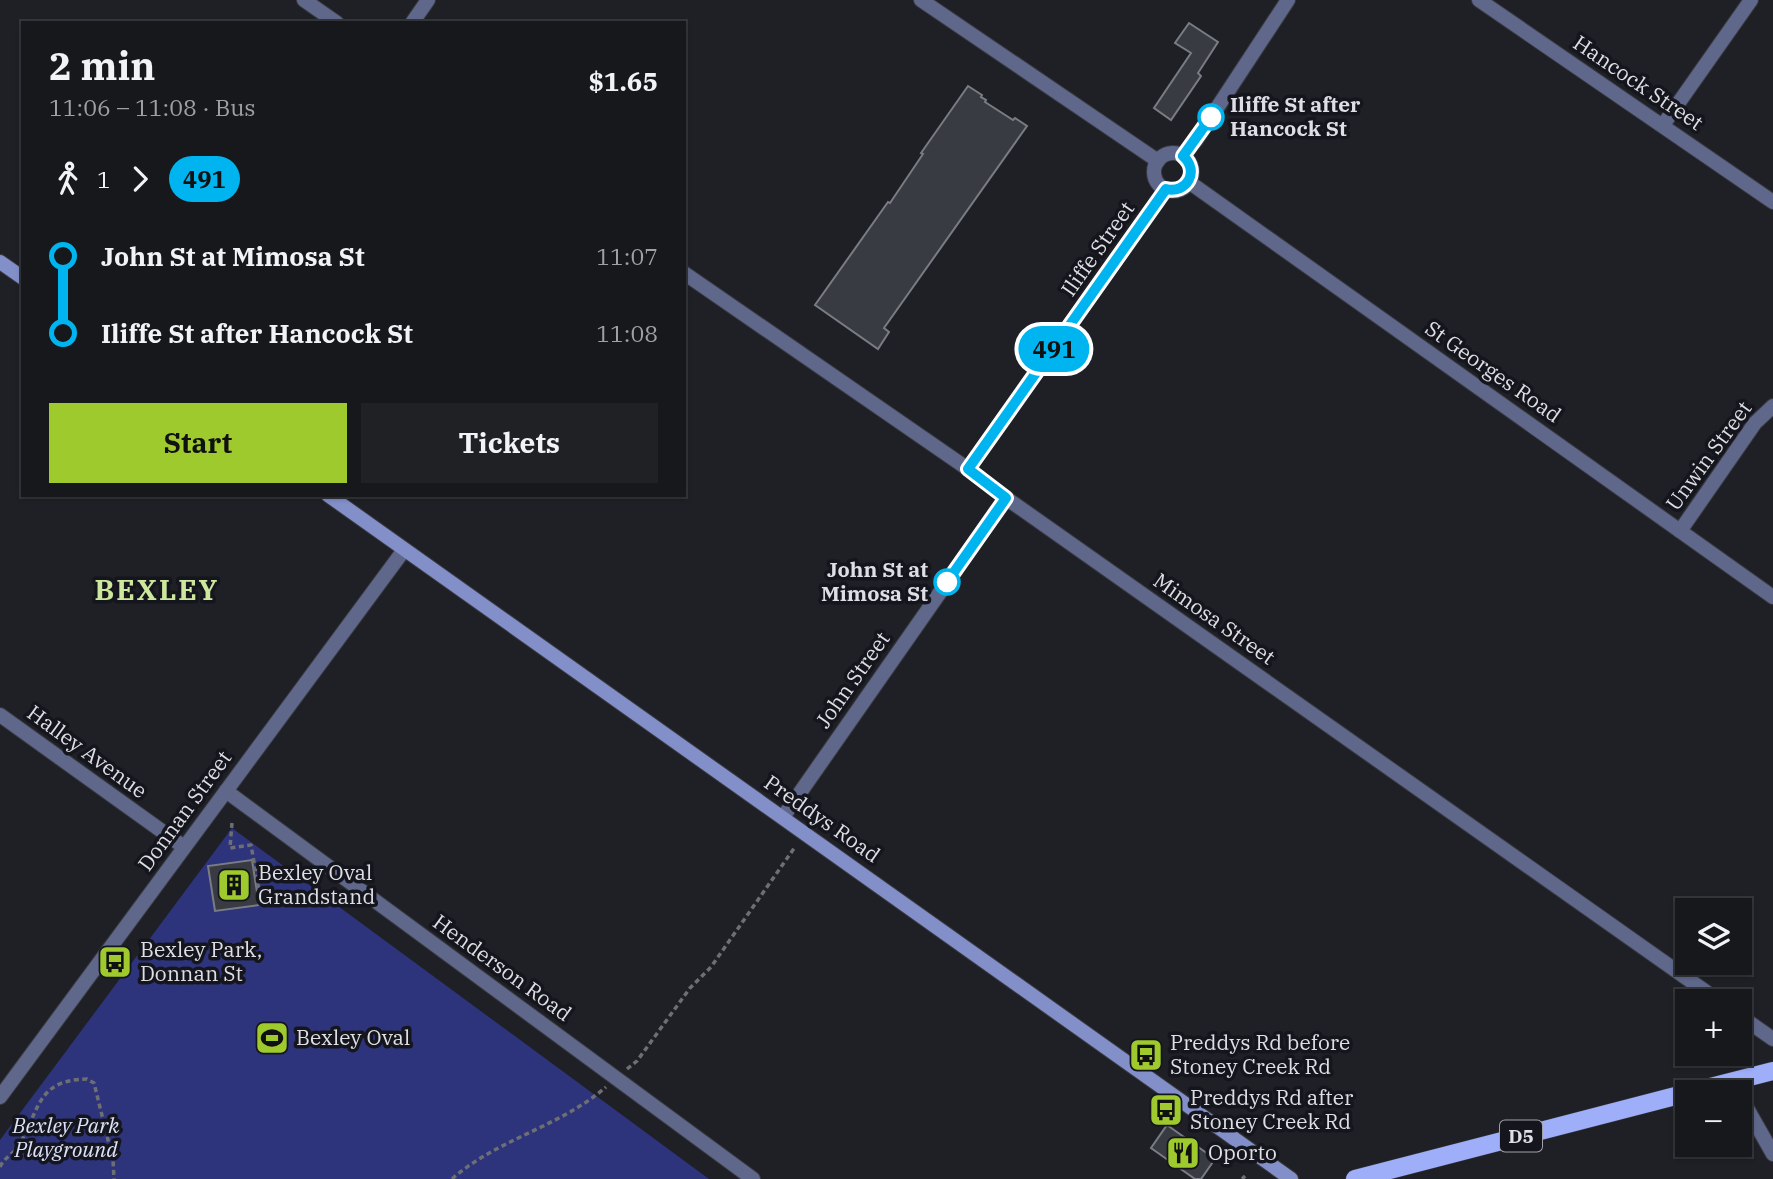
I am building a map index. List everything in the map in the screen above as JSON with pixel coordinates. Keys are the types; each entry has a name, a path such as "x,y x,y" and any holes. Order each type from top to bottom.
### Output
{"main road":[{"path":"0,262 21,277"},
{"name":"Preddys Road","path":"331,497 1291,1179"},
{"name":"D5","path":"1752,1082 1773,1071"},
{"name":"D5","path":"1355,1179 1675,1097"}],"street":[{"path":"304,0 334,21"},
{"path":"413,21 428,0"},
{"path":"921,0 1158,161"},
{"path":"1183,156 1288,0"},
{"name":"Hancock Street","path":"1479,0 1773,202"},
{"path":"1662,125 1751,0"},
{"path":"1167,154 1183,156 1188,160 1192,171 1189,182 1178,190 1166,189 1155,177 1158,161 1167,154"},
{"name":"St Georges Road","path":"1189,182 1773,597"},
{"name":"Iliffe Street","path":"968,469 1166,189"},
{"name":"Mimosa Street","path":"686,274 968,469 1702,989"},
{"name":"Unwin Street","path":"1680,531 1755,423 1773,406"},
{"name":"John Street","path":"783,817 1006,498"},
{"name":"Donnan Street","path":"0,1097 404,550"},
{"name":"Halley Avenue","path":"0,715 184,847"},
{"name":"Henderson Road","path":"226,791 753,1179"},
{"path":"1752,1024 1773,1039"},
{"path":"1752,1118 1773,1154"}],"path":[{"path":"809,807 818,814"},
{"path":"232,822 230,848 251,845 260,896"},
{"path":"637,1061 690,988 719,955 751,906 791,853"},
{"path":"0,1167 2,1158 21,1143 39,1104 52,1086 68,1080 88,1079 94,1083 113,1160 114,1179"},
{"path":"452,1179 480,1157 560,1119 601,1091"}],"green space":[{"name":"Bexley Oval","path":"232,828 709,1179 0,1179 0,1140"}],"building":[{"path":"1189,23 1218,42 1198,73 1201,76 1171,120 1154,108 1191,53 1175,43"},
{"path":"968,86 982,95 985,102 1027,126 884,328 889,332 878,349 815,305 888,202 890,203"},
{"name":"Bexley Oval Grandstand","path":"252,860 259,905 215,911 208,866"},
{"name":"Oporto","path":"1167,1125 1215,1159 1201,1179 1195,1179 1151,1148"}],"bus line":[{"name":"491","path":"947,582 1006,498 968,469 1166,189 1178,190 1189,182 1191,165 1183,156 1211,117"}],"place":[{"name":"Iliffe St after Hancock St","path":"1211,117"},
{"name":"John St at Mimosa St","path":"947,582"},
{"name":"Bexley Oval Grandstand","path":"234,885"},
{"name":"Bexley Park, Donnan St","path":"115,962"},
{"name":"Bexley Oval","path":"272,1038"},
{"name":"Preddys Rd before Stoney Creek Rd","path":"1146,1055"},
{"name":"Preddys Rd after Stoney Creek Rd","path":"1166,1110"},
{"name":"Oporto","path":"1183,1153"}],"district":[{"name":"BEXLEY","path":"157,590"}],"park label":[{"name":"Bexley Park Playground","path":"66,1138"}]}
